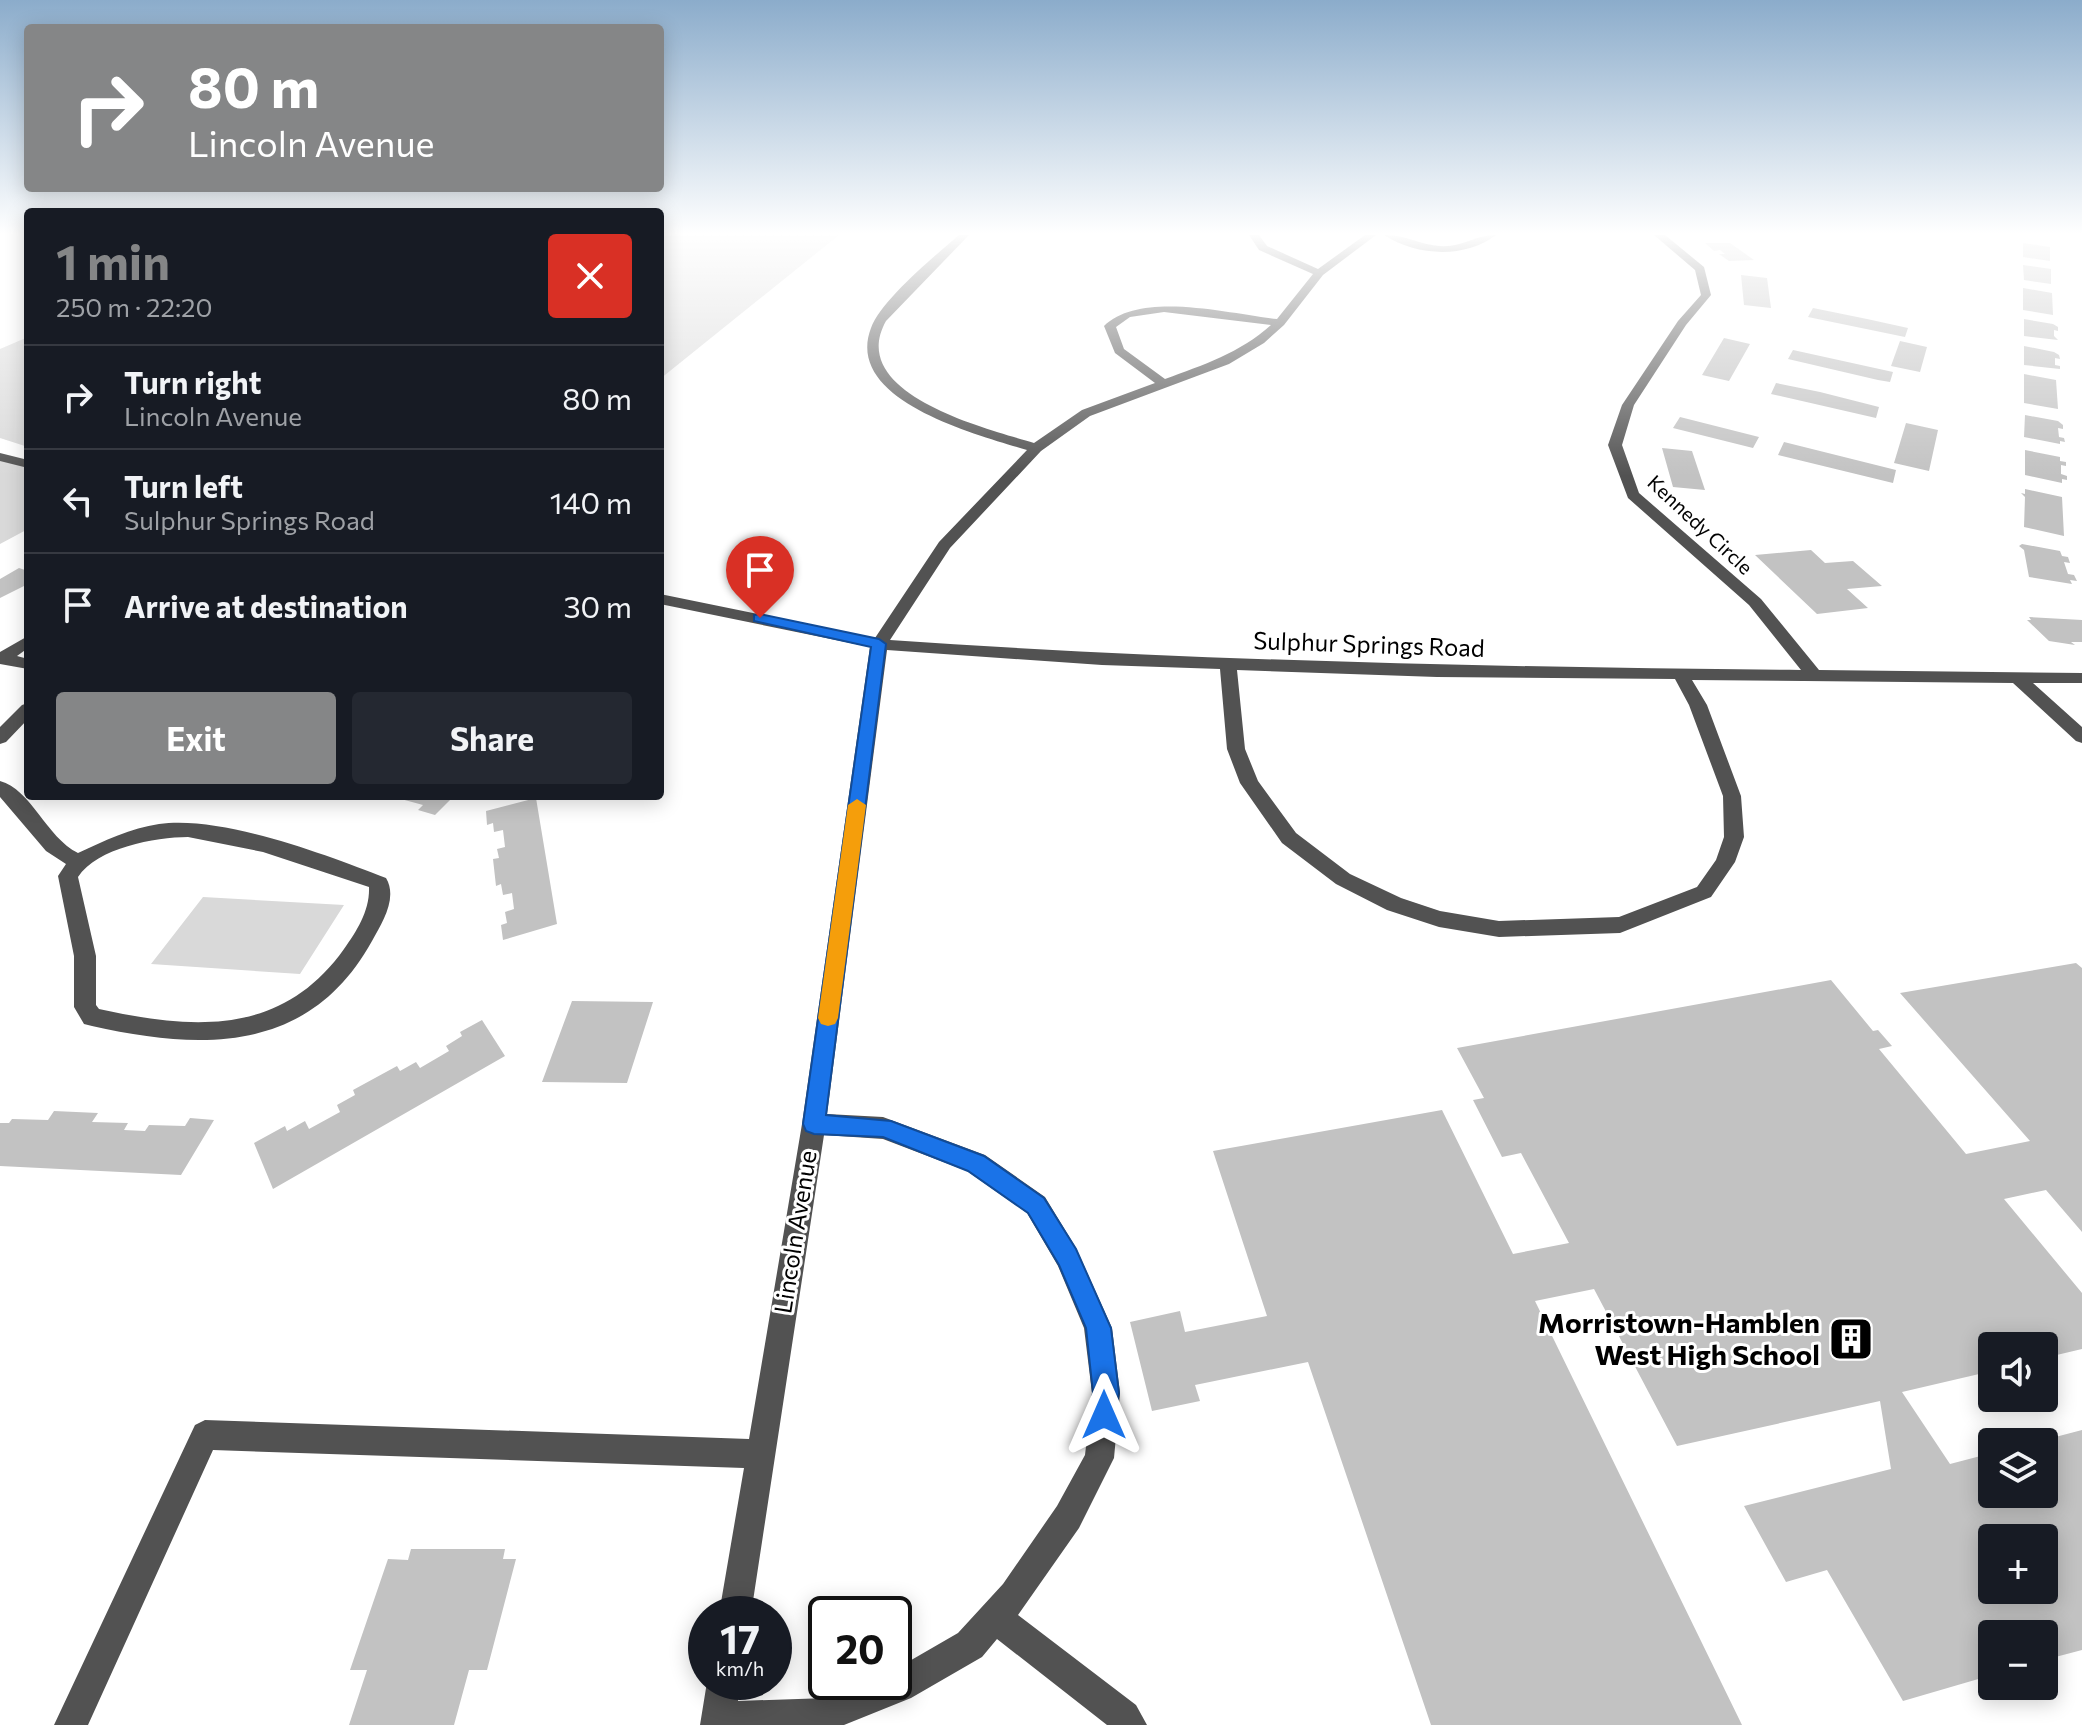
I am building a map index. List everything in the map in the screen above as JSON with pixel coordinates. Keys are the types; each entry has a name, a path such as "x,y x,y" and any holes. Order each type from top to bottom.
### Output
{"street":[{"path":"886,316 876,328 873,359 893,390 958,424 1036,448"},
{"path":"1125,316 1110,326 1119,351 1163,383"},
{"path":"1218,316 1280,323"},
{"name":"Lincoln Avenue","path":"738,1596 814,1124 879,644 944,545 1036,448 1086,413 1225,361 1260,341 1286,316"},
{"name":"Kennedy Circle","path":"1688,316 1628,405 1615,445 1633,495 1755,602 1815,676"},
{"path":"0,457 24,463"},
{"name":"Sulphur Springs Road","path":"664,600 879,644 1102,660 1681,676 2082,678"},
{"path":"2,658 24,644"},
{"path":"2,658 24,663"},
{"path":"1228,665 1236,749 1249,783 1289,838 1343,879 1394,904 1439,919 1499,929 1620,925 1704,892 1725,862 1734,837 1732,796 1698,705 1681,676"},
{"path":"2019,679 2082,737"},
{"path":"0,738 24,713"},
{"path":"0,787 12,795 20,810 59,854 78,861 114,845 162,830 216,833 366,878 379,883 381,893 369,926 353,955 326,990 301,1009 249,1028 214,1032 157,1031 92,1017 85,1007 85,956 68,876 78,861"},
{"path":"721,1700 718,1721 827,1715 899,1686 970,1645 1014,1595 1068,1517 1099,1458 1106,1393 1098,1328 1067,1257 1036,1205 976,1163 883,1128 814,1124"},
{"path":"71,1725 205,1435 761,1454"},
{"path":"994,1617 1124,1717 1130,1725"}],"shaded area":[{"path":"664,316 739,316 664,376"},
{"path":"24,339 24,446 0,438 0,349"},
{"path":"0,457 24,463 24,531 0,544"},
{"path":"203,897 344,905 300,974 151,964"}],"building":[{"path":"1849,316 1908,328 1905,337 1808,317"},
{"path":"2024,319 2058,327 2058,331 2054,330 2054,336 2058,340 2024,336"},
{"path":"1724,338 1750,344 1729,381 1702,375"},
{"path":"1900,341 1927,347 1920,372 1891,366"},
{"path":"2024,346 2059,355 2060,359 2055,358 2055,365 2060,369 2024,365"},
{"path":"1793,350 1893,372 1890,382 1878,380 1788,359"},
{"path":"2024,374 2056,380 2058,409 2024,403"},
{"path":"1776,383 1879,407 1876,418 1771,394"},
{"path":"2025,415 2058,421 2063,425 2063,429 2058,428 2059,437 2064,438 2065,442 2060,441 2060,444 2024,437"},
{"path":"1680,417 1759,437 1753,448 1673,428"},
{"path":"1906,423 1938,430 1929,471 1894,463"},
{"path":"1784,442 1896,470 1893,483 1778,455"},
{"path":"1662,448 1692,451 1705,490 1673,487"},
{"path":"2025,450 2060,457 2060,461 2066,462 2066,466 2061,465 2061,474 2067,476 2067,480 2062,479 2062,483 2025,475"},
{"path":"2025,489 2062,497 2064,536 2024,527 2025,497 2021,493 2025,494"},
{"path":"2019,546 2060,551 2062,556 2068,557 2070,563 2064,562 2068,574 2074,575 2077,581 2070,580 2072,584 2029,577 2024,550"},
{"path":"1811,550 1825,563 1853,561 1882,586 1847,589 1868,608 1817,614 1755,555"},
{"path":"19,568 24,570 24,586 0,598 0,579"},
{"path":"2029,617 2082,620 2082,642 2071,642 2075,645 2049,641 2027,620 2031,620"},
{"path":"405,800 450,800 435,815 418,810 423,805"},
{"path":"536,800 557,924 503,940 501,925 507,923 505,912 514,909 512,893 503,895 501,884 496,886 493,859 499,858 497,849 505,847 503,830 494,832 493,823 487,825 486,811"},
{"name":"Morristown-Hamblen West High School","path":"2076,963 2082,968 2082,1232 2046,1190 2004,1199 2082,1293 2082,1349 2058,1355 2058,1332 1978,1332 1978,1374 1902,1392 1950,1464 1978,1457 1978,1508 2058,1508 2058,1436 2082,1430 2082,1650 2058,1656 2058,1620 1978,1620 1978,1679 1903,1701 1827,1570 1786,1582 1744,1506 1891,1469 1880,1401 1677,1446 1594,1289 1535,1301 1742,1725 1431,1725 1308,1362 1195,1385 1200,1401 1152,1411 1130,1322 1180,1311 1185,1332 1267,1316 1213,1151 1442,1110 1513,1254 1569,1243 1521,1153 1502,1157 1473,1100 1484,1098 1457,1048 1831,980 1873,1031 1878,1030 1892,1046 1879,1049 1966,1154 2030,1141 1900,993"},
{"path":"572,1001 653,1002 627,1083 542,1082"},
{"path":"482,1020 505,1056 273,1189 254,1143 285,1126 287,1131 305,1121 309,1129 340,1112 337,1105 355,1095 353,1090 397,1066 400,1071 416,1062 420,1068 449,1051 446,1046 462,1036 460,1032"},
{"path":"54,1111 98,1113 92,1122 128,1123 124,1130 145,1131 149,1125 185,1126 190,1118 214,1120 181,1175 0,1166 0,1123 9,1123 12,1119 48,1120"},
{"path":"411,1549 505,1549 503,1559 516,1559 487,1670 469,1670 454,1725 349,1725 367,1670 350,1670 388,1559 408,1560"}],"slow traffic":[{"path":"828,1018 857,805"}],"place":[{"name":"Morristown-Hamblen West High School","path":"1851,1339"}],"route":[{"path":"760,618 879,644 814,1124 883,1128 976,1163 1036,1205 1067,1257 1098,1328 1106,1393 1104,1415"}]}
